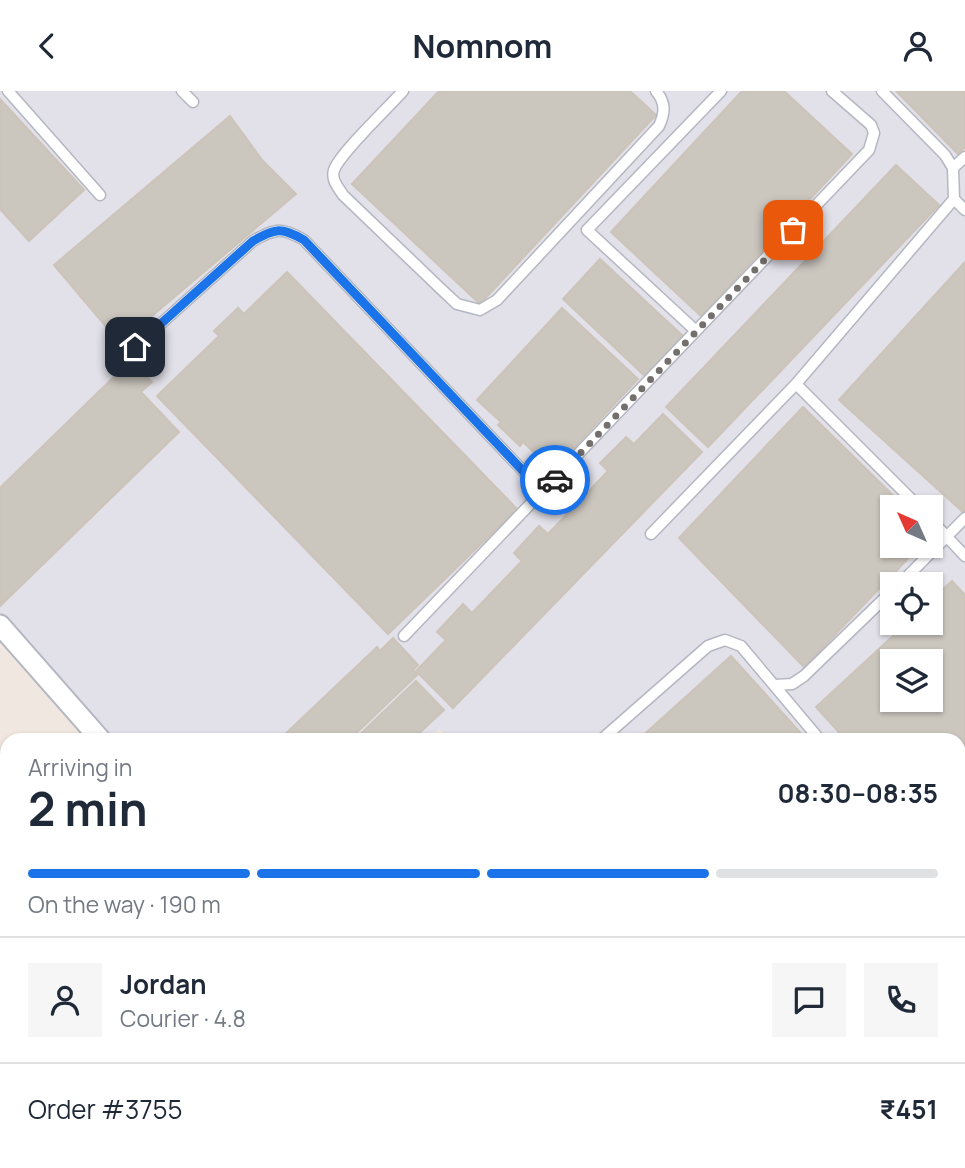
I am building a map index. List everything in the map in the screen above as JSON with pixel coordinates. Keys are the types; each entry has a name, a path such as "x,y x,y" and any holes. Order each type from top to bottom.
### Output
{"street":[{"path":"0,625 95,733"}],"lane":[{"path":"8,91 100,195"},
{"path":"182,91 193,102"},
{"path":"403,91 341,158 333,172 335,183 343,195 457,304 480,310 497,300 659,126 665,112 661,97 656,91"},
{"path":"696,331 587,230 721,91"},
{"path":"404,636 869,150 874,133 871,125 832,91"},
{"path":"651,534 796,384 954,199 953,168 945,155 882,91"},
{"path":"953,168 965,157"},
{"path":"954,199 965,210"},
{"path":"135,347 253,241 270,231 287,230 304,240 543,492"},
{"path":"796,384 907,495"},
{"path":"912,572 965,518"},
{"path":"943,532 965,556"},
{"path":"775,685 792,684 804,676 880,602"},
{"path":"609,733 708,646 725,641 741,646 814,733"}],"shaded area":[{"path":"0,91 965,91 965,733 443,733 439,729 435,733 90,733 0,634"}],"building":[{"path":"439,91 630,91 656,115 480,304 352,184"},
{"path":"742,91 784,91 852,154 701,316 611,232"},
{"path":"896,91 965,91 965,147 958,154"},
{"path":"0,99 84,190 29,241 0,209"},
{"path":"230,116 262,160 296,194 120,343 54,265"},
{"path":"896,165 939,205 708,447 666,407"},
{"path":"600,259 684,337 646,377 563,299"},
{"path":"965,262 965,512 964,513 839,400"},
{"path":"287,272 517,509 388,634 157,396 219,336 214,331 238,308 244,314"},
{"path":"562,308 638,379 553,470 523,442 520,446 498,425 501,422 477,400"},
{"path":"133,362 152,382 141,392 179,432 0,606 0,488 120,371 122,373"},
{"path":"803,407 893,495 880,495 880,558 908,558 895,572 880,572 880,588 804,667 679,538"},
{"path":"663,414 702,452 453,708 416,671 446,640 437,632 463,604 472,613 522,561 514,553 539,526 548,534 608,471 600,463 626,437 634,444"},
{"path":"952,581 965,595 965,733 840,733 816,707 894,635 943,635 943,589"},
{"path":"393,638 418,665 413,670 417,675 356,733 286,733 377,647 380,651"},
{"path":"731,656 801,733 646,733"},
{"path":"416,681 444,710 419,733 361,733"}],"way so far":[{"path":"555,480 793,230"}],"route":[{"path":"135,347 253,241 270,231 287,230 304,240 543,492 555,480"}]}
